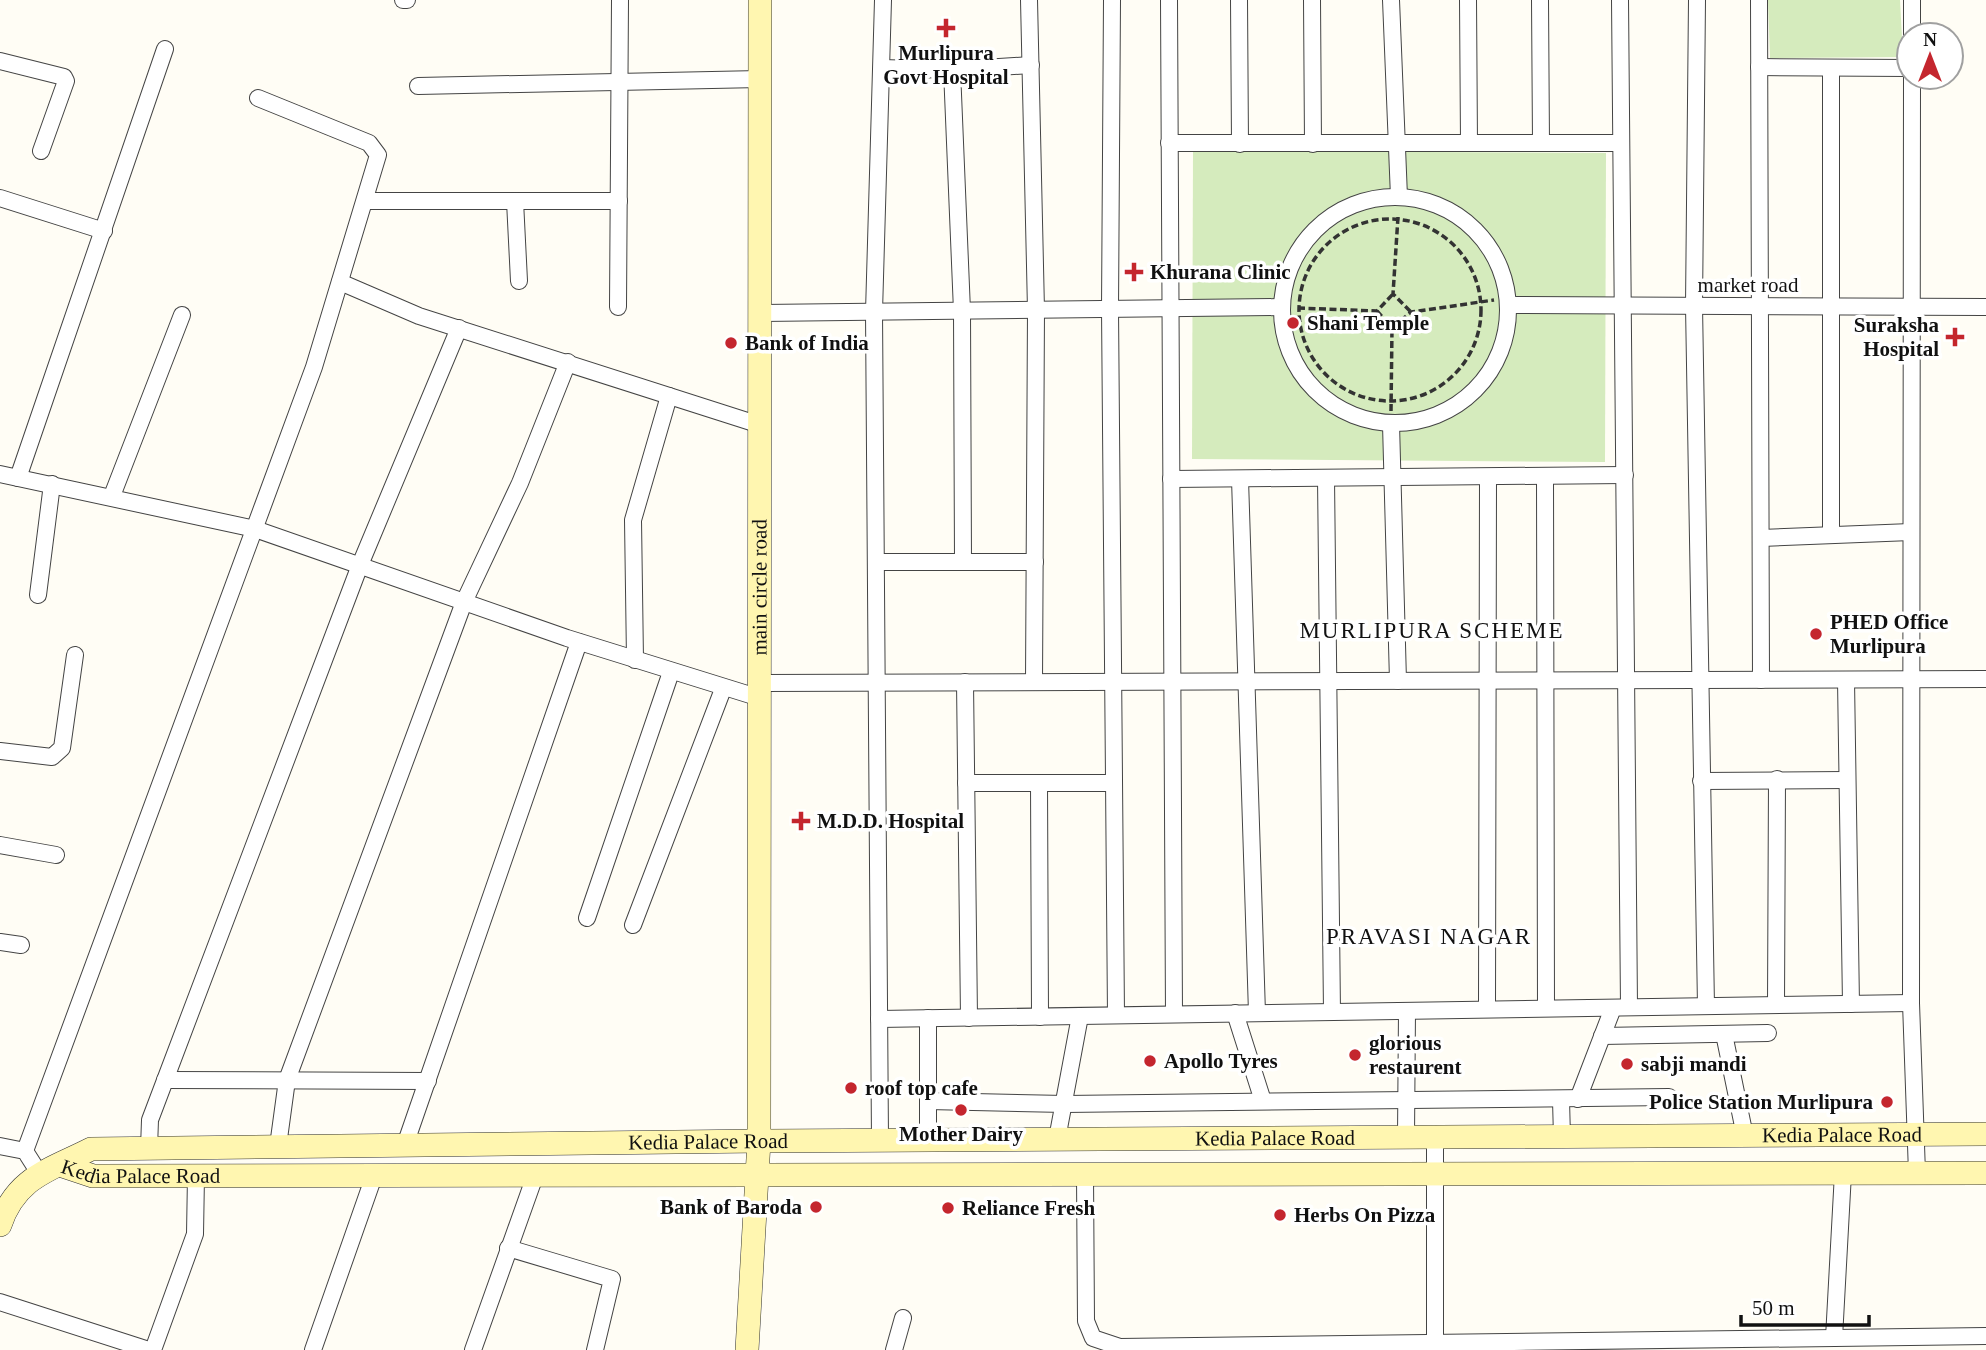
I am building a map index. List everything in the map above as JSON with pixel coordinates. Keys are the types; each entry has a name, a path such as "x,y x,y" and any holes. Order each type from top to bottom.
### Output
{"street":[{"path":"618,307 620,0"},
{"name":"main circle road","path":"747,1350 760,1141 760,0"},
{"path":"880,1140 874,312 883,0"},
{"path":"1029,0 1037,310 1034,682"},
{"path":"1112,0 1110,309 1116,1015"},
{"path":"1169,0 1174,1014"},
{"path":"1239,0 1240,144"},
{"path":"1312,0 1312,144"},
{"path":"1391,0 1399,197"},
{"path":"1468,0 1469,143"},
{"path":"1540,0 1541,143"},
{"path":"1578,1100 1602,1036 1621,1007 1626,680 1620,0"},
{"path":"1697,0 1695,306 1706,1006"},
{"path":"1759,0 1761,680"},
{"path":"1912,0 1912,21"},
{"path":"18,478 165,49"},
{"path":"0,61 64,77 66,81 41,152"},
{"path":"882,68 952,70 1031,65"},
{"path":"1759,67 1895,68"},
{"path":"1831,68 1831,535"},
{"path":"952,70 962,311 964,562"},
{"path":"418,86 760,79"},
{"path":"1912,91 1911,1003 1917,1173"},
{"path":"25,1151 314,367 378,155 369,143 258,98"},
{"path":"1169,143 1622,143"},
{"path":"1399,197 1426,201 1451,211 1473,227 1490,248 1502,272 1509,301 1506,336 1495,365 1476,390 1451,409 1422,421 1391,424 1353,415 1335,406 1312,388 1294,364 1284,337 1281,307 1285,282 1294,258 1318,228 1349,207 1374,199 1399,197"},
{"path":"0,198 104,231"},
{"path":"365,201 619,201"},
{"path":"515,201 519,281"},
{"path":"340,282 419,316 760,425"},
{"name":"market road","path":"1509,301 1695,306 1986,307"},
{"path":"760,313 1281,307"},
{"path":"112,496 182,315"},
{"path":"149,1148 150,1119 360,565 459,328"},
{"path":"278,1146 287,1080 464,602 520,483 568,362"},
{"path":"635,660 633,520 669,396"},
{"path":"1391,424 1398,681"},
{"path":"0,474 255,528 579,642 723,689 760,690 877,682 1986,680"},
{"path":"1171,479 1625,475"},
{"path":"1545,476 1546,1008"},
{"path":"1487,1008 1488,477"},
{"path":"1326,478 1332,1012"},
{"path":"1240,479 1257,1013"},
{"path":"38,595 52,484"},
{"path":"1761,538 1911,532"},
{"path":"876,562 1035,562"},
{"path":"405,1145 579,642"},
{"path":"0,751 51,757 62,748 75,655"},
{"path":"587,918 671,672"},
{"path":"1846,680 1851,1004"},
{"path":"965,682 969,1018"},
{"path":"633,925 723,689"},
{"path":"1776,1004 1777,779"},
{"path":"1701,781 1846,780"},
{"path":"966,783 1114,783"},
{"path":"1039,783 1040,1017"},
{"path":"0,845 56,855"},
{"path":"0,942 21,945"},
{"path":"879,1019 1911,1003"},
{"path":"1406,1137 1407,1011"},
{"path":"1236,1013 1263,1101"},
{"path":"1057,1139 1080,1016"},
{"path":"928,1018 928,1140"},
{"path":"1602,1036 1768,1033"},
{"path":"1724,1034 1745,1136"},
{"path":"165,1080 428,1081"},
{"path":"928,1101 1065,1104 1669,1097"},
{"path":"1561,1100 1562,1136"},
{"name":"Kedia Palace Road","path":"50,1169 91,1149 880,1140 1986,1134"},
{"path":"1427,1346 1435,1137"},
{"path":"0,1146 25,1151 50,1169 18,1189 6,1207 0,1225"},
{"name":"Kedia Palace Road","path":"50,1169 93,1176 1986,1173"},
{"path":"1834,1338 1843,1173"},
{"path":"1085,1175 1086,1321 1093,1338 1120,1347 1427,1346 1834,1338 1949,1343 1986,1336"},
{"path":"0,1301 151,1350 195,1234 196,1176"},
{"path":"313,1350 374,1176"},
{"path":"473,1350 535,1176"},
{"path":"508,1248 612,1279 596,1350"},
{"path":"894,1350 903,1318"}],"path":[{"path":"1377,311 1393,293 1398,219"},
{"path":"1398,219 1419,223 1455,245 1468,262 1477,281 1482,302 1481,323 1475,344 1465,363 1433,391 1392,401 1351,392 1333,381 1307,349 1298,308 1302,284 1312,261 1328,242 1349,228 1373,220 1398,219"},
{"path":"1393,293 1411,312"},
{"path":"1392,328 1411,312 1509,301"},
{"path":"1281,307 1377,311 1392,328 1391,424"}],"green space":[{"path":"1768,0 1900,0 1901,21 1895,21 1895,57 1770,58"},
{"path":"1193,151 1606,153 1605,462 1192,459"}],"place":[{"name":"Murlipura Govt Hospital","path":"946,28"},
{"name":"Khurana Clinic","path":"1134,272"},
{"name":"Shani Temple","path":"1293,323"},
{"name":"Suraksha Hospital","path":"1955,337"},
{"name":"Bank of India","path":"731,343"},
{"name":"PHED Office Murlipura","path":"1816,634"},
{"name":"M.D.D. Hospital","path":"801,821"},
{"name":"glorious restaurent","path":"1355,1055"},
{"name":"Apollo Tyres","path":"1150,1061"},
{"name":"sabji mandi","path":"1627,1064"},
{"name":"roof top cafe","path":"851,1088"},
{"name":"Police Station Murlipura","path":"1887,1102"},
{"name":"Mother Dairy","path":"961,1110"},
{"name":"Bank of Baroda","path":"816,1207"},
{"name":"Reliance Fresh","path":"948,1208"},
{"name":"Herbs On Pizza","path":"1280,1215"}],"district":[{"name":"MURLIPURA SCHEME","path":"1432,630"},
{"name":"PRAVASI NAGAR","path":"1429,936"}]}
